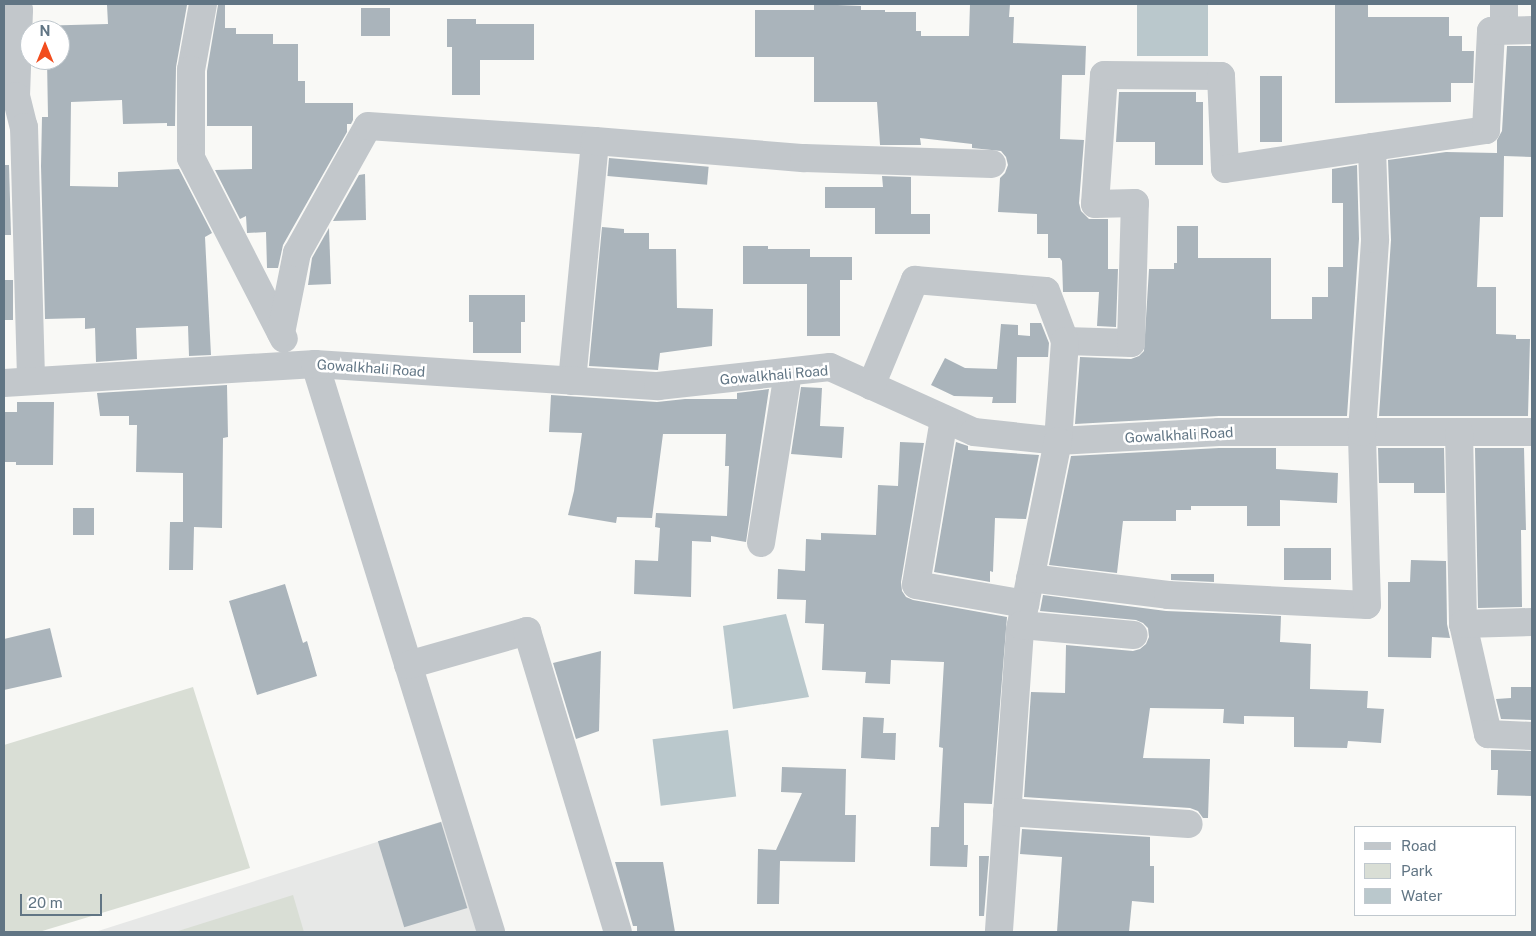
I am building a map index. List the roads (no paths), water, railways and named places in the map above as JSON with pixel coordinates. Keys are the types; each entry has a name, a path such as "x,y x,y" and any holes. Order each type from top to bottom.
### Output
{"street":[{"path":"203,4 191,70 191,158 281,333 306,364 408,665 491,932"},
{"path":"1504,4 1504,30"},
{"path":"4,11 19,10 16,96 24,126 31,381"},
{"path":"1065,341 1131,343 1135,204 1095,204 1104,75 1221,76 1224,169 1486,130 1491,31 1532,30"},
{"path":"281,333 297,253 368,126 595,141 804,158 992,164"},
{"path":"572,381 595,141"},
{"path":"1026,602 1168,594 1367,604 1362,432 1375,240 1372,148"},
{"path":"871,386 915,280 1046,291 1065,341 1058,441 1026,602 1007,812 999,932"},
{"name":"Gowalkhali Road","path":"4,383 306,364 658,386 830,367 974,432 1058,441 1219,432 1532,432"},
{"path":"761,543 788,372"},
{"path":"944,419 916,585 1026,602 1134,635"},
{"path":"1459,432 1463,624 1488,734 1532,736"},
{"path":"1463,624 1532,622"},
{"path":"408,665 527,631 618,932"},
{"path":"1007,812 1189,824"}],"water":[{"path":"1137,4 1208,4 1208,56 1137,56"},
{"path":"786,614 809,697 733,709 723,626"},
{"path":"728,730 736,797 661,806 653,739"}]}
